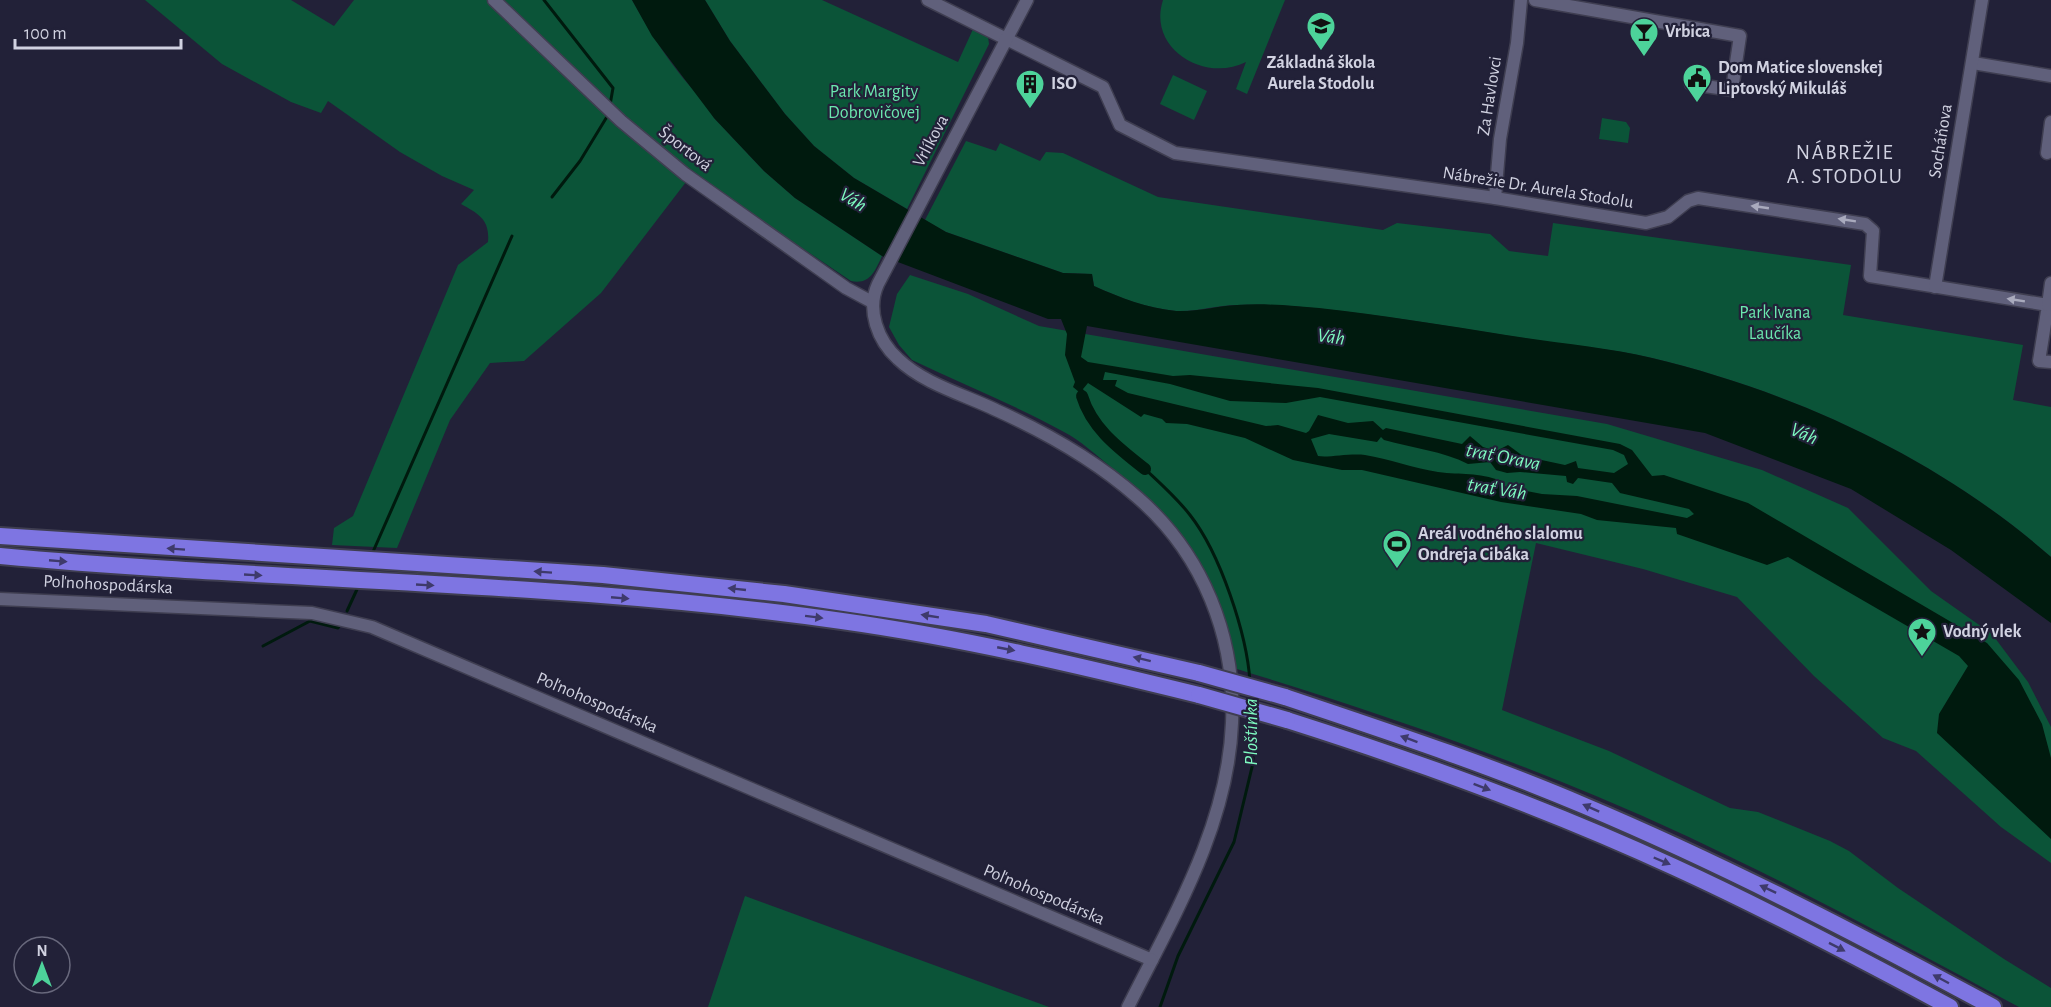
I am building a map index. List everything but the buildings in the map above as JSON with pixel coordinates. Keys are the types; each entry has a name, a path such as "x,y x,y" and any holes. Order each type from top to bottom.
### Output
{"highway":[{"path":"0,536 603,575 843,602 986,624 1199,673 1286,698 1474,762 1605,814 1776,893 1993,1007"},
{"path":"0,556 124,567 593,595 841,621 1039,655 1199,695 1287,720 1479,786 1663,862 1809,933 1950,1007"}],"street":[{"name":"Športová","path":"494,0 621,121 685,174 846,288 873,302"},
{"name":"Nábrežie Dr. Aurela Stodolu","path":"928,0 1103,87 1120,125 1175,153 1495,198 1646,223 1663,219 1691,199 1704,199 1865,224 1873,231 1870,276 2048,305"},
{"name":"Vrlíkova","path":"873,302 883,273 1027,0"},
{"name":"Za Havlovci","path":"1495,198 1500,139 1520,23 1521,0"},
{"path":"1535,0 1740,36 1732,90 1691,84"},
{"name":"Socháňova","path":"1935,287 1982,0"},
{"path":"1973,63 2051,75"},
{"path":"2047,153 2051,122"},
{"path":"2051,284 2039,361 2051,362"},
{"path":"873,302 882,338 900,361 923,376 1062,443 1105,470 1139,498 1172,533 1188,555 1212,600 1226,644 1232,694 1226,772 1204,849 1128,1007"},
{"name":"Poľnohospodárska","path":"0,599 312,613 372,627 1152,960"}],"green space":[{"path":"145,0 291,0 334,26 354,0 487,0 686,182 601,293 524,361 490,363 450,420 397,548 332,545 334,528 353,516 458,265 488,242 485,223 473,211 461,204 474,190 442,176 400,152 328,101 321,113 291,102 222,64"},
{"path":"499,0 632,0 666,55 714,118 764,171 795,198 882,256 874,272 863,281 851,281 691,173 601,95"},
{"name":"Park Margity Dobrovičovej","path":"705,0 822,0 958,62 974,27 988,37 989,44 907,209 854,178 814,146 785,114 730,41"},
{"path":"1163,0 1285,0 1247,94 1236,89 1246,62 1230,67 1213,68 1198,65 1171,47 1163,33 1160,18"},
{"path":"1173,75 1207,91 1194,120 1160,104"},
{"path":"1602,118 1626,122 1630,128 1628,143 1599,139"},
{"name":"Park Ivana Laučíka","path":"966,141 996,151 1000,143 1040,161 1046,152 1063,153 1158,197 1383,230 1397,223 1490,234 1509,251 1548,256 1553,223 1851,265 1843,315 2023,345 2013,400 2051,407 2051,557 2007,521 1961,489 1864,433 1760,390 1706,373 1624,352 1324,309 1248,305 1184,311 1154,308 1094,286 1092,274 1063,273 946,232 925,220"},
{"name":"Areál vodného slalomu Ondreja Cibáka","path":"910,275 968,294 1039,326 1607,424 1762,470 1848,508 1931,591 1992,634 2028,682 2051,727 2051,863 2001,827 1916,751 1883,738 1814,676 1737,597 1643,569 1536,543 1502,710 1609,751 1730,808 1758,812 1849,851 1898,888 2051,988 2051,1007 2019,1007 1757,870 1596,796 1418,728 1237,669 1221,607 1209,580 1178,531 1158,509 1088,448 1070,436 1027,413 912,360 899,345 889,327 897,294"},
{"path":"745,896 1049,1007 708,1007"}],"water":[{"path":"632,0 705,0 730,41 785,114 814,146 854,178 946,232 1063,273 1092,274 1094,286 1134,302 1176,311 1247,304 1319,308 1634,354 1760,390 1812,410 1913,460 1961,489 2007,521 2051,557 2051,623 1951,550 1851,489 1705,433 1087,326 1081,357 1088,362 1173,376 1190,375 1318,388 1620,444 1632,450 1652,476 1664,475 1748,503 1987,643 2019,680 2042,724 2051,758 2051,839 1937,733 1939,714 1968,666 1959,656 1788,557 1767,565 1677,534 1676,528 1597,520 1581,514 1501,502 1362,470 1342,470 1293,460 1245,438 1187,424 1166,423 1162,419 1144,414 1141,417 1088,383 1083,389 1094,412 1084,410 1079,401 1079,392 1073,387 1075,382 1065,355 1067,334 1061,319 1048,319 882,256 795,198 764,171 714,118 652,36","holes":["1105,372 1170,384 1230,401 1286,403 1320,397 1613,450 1624,455 1628,464 1614,473 1578,468 1576,461 1565,465 1523,456 1508,445 1496,451 1483,447 1470,436 1462,444 1386,428 1383,430 1373,421 1348,423 1318,415 1306,433 1278,425 1266,426 1128,393 1115,386 1117,380 1103,380","1329,434 1377,442 1381,437 1384,440 1438,453 1468,464 1490,462 1496,470 1507,473 1566,476 1567,482 1573,484 1578,478 1612,483 1620,493 1689,509 1694,514 1687,518 1577,496 1542,494 1502,486 1502,481 1485,476 1438,472 1365,455 1318,456 1311,439"]}],"waterway":[{"path":"544,0 613,88 610,105"},
{"path":"552,197 580,161 608,115"},
{"path":"372,554 512,236"},
{"path":"1082,396 1100,428 1117,446 1145,469"},
{"name":"Ploštínka","path":"1145,469 1185,509 1212,550 1238,618 1250,682"},
{"path":"347,611 359,585"},
{"path":"263,646 310,621 338,628 340,625"},
{"name":"Ploštínka","path":"1160,1007 1178,956 1234,842 1253,763 1253,716"}],"place":[{"name":"Základná škola Aurela Stodolu","path":"1321,52"},
{"name":"Vrbica","path":"1644,58"},
{"name":"Dom Matice slovenskej Liptovský Mikuláš","path":"1697,104"},
{"name":"ISO","path":"1030,110"},
{"name":"Areál vodného slalomu Ondreja Cibáka","path":"1397,570"},
{"name":"Vodný vlek","path":"1922,658"}],"district":[{"name":"NÁBREŽIE A. STODOLU","path":"1845,164"}],"water label":[{"name":"Váh","path":"853,200"},
{"name":"Váh","path":"1331,337"},
{"name":"Váh","path":"1804,434"},
{"name":"trať Orava","path":"1503,457"},
{"name":"trať Váh","path":"1497,489"}]}
